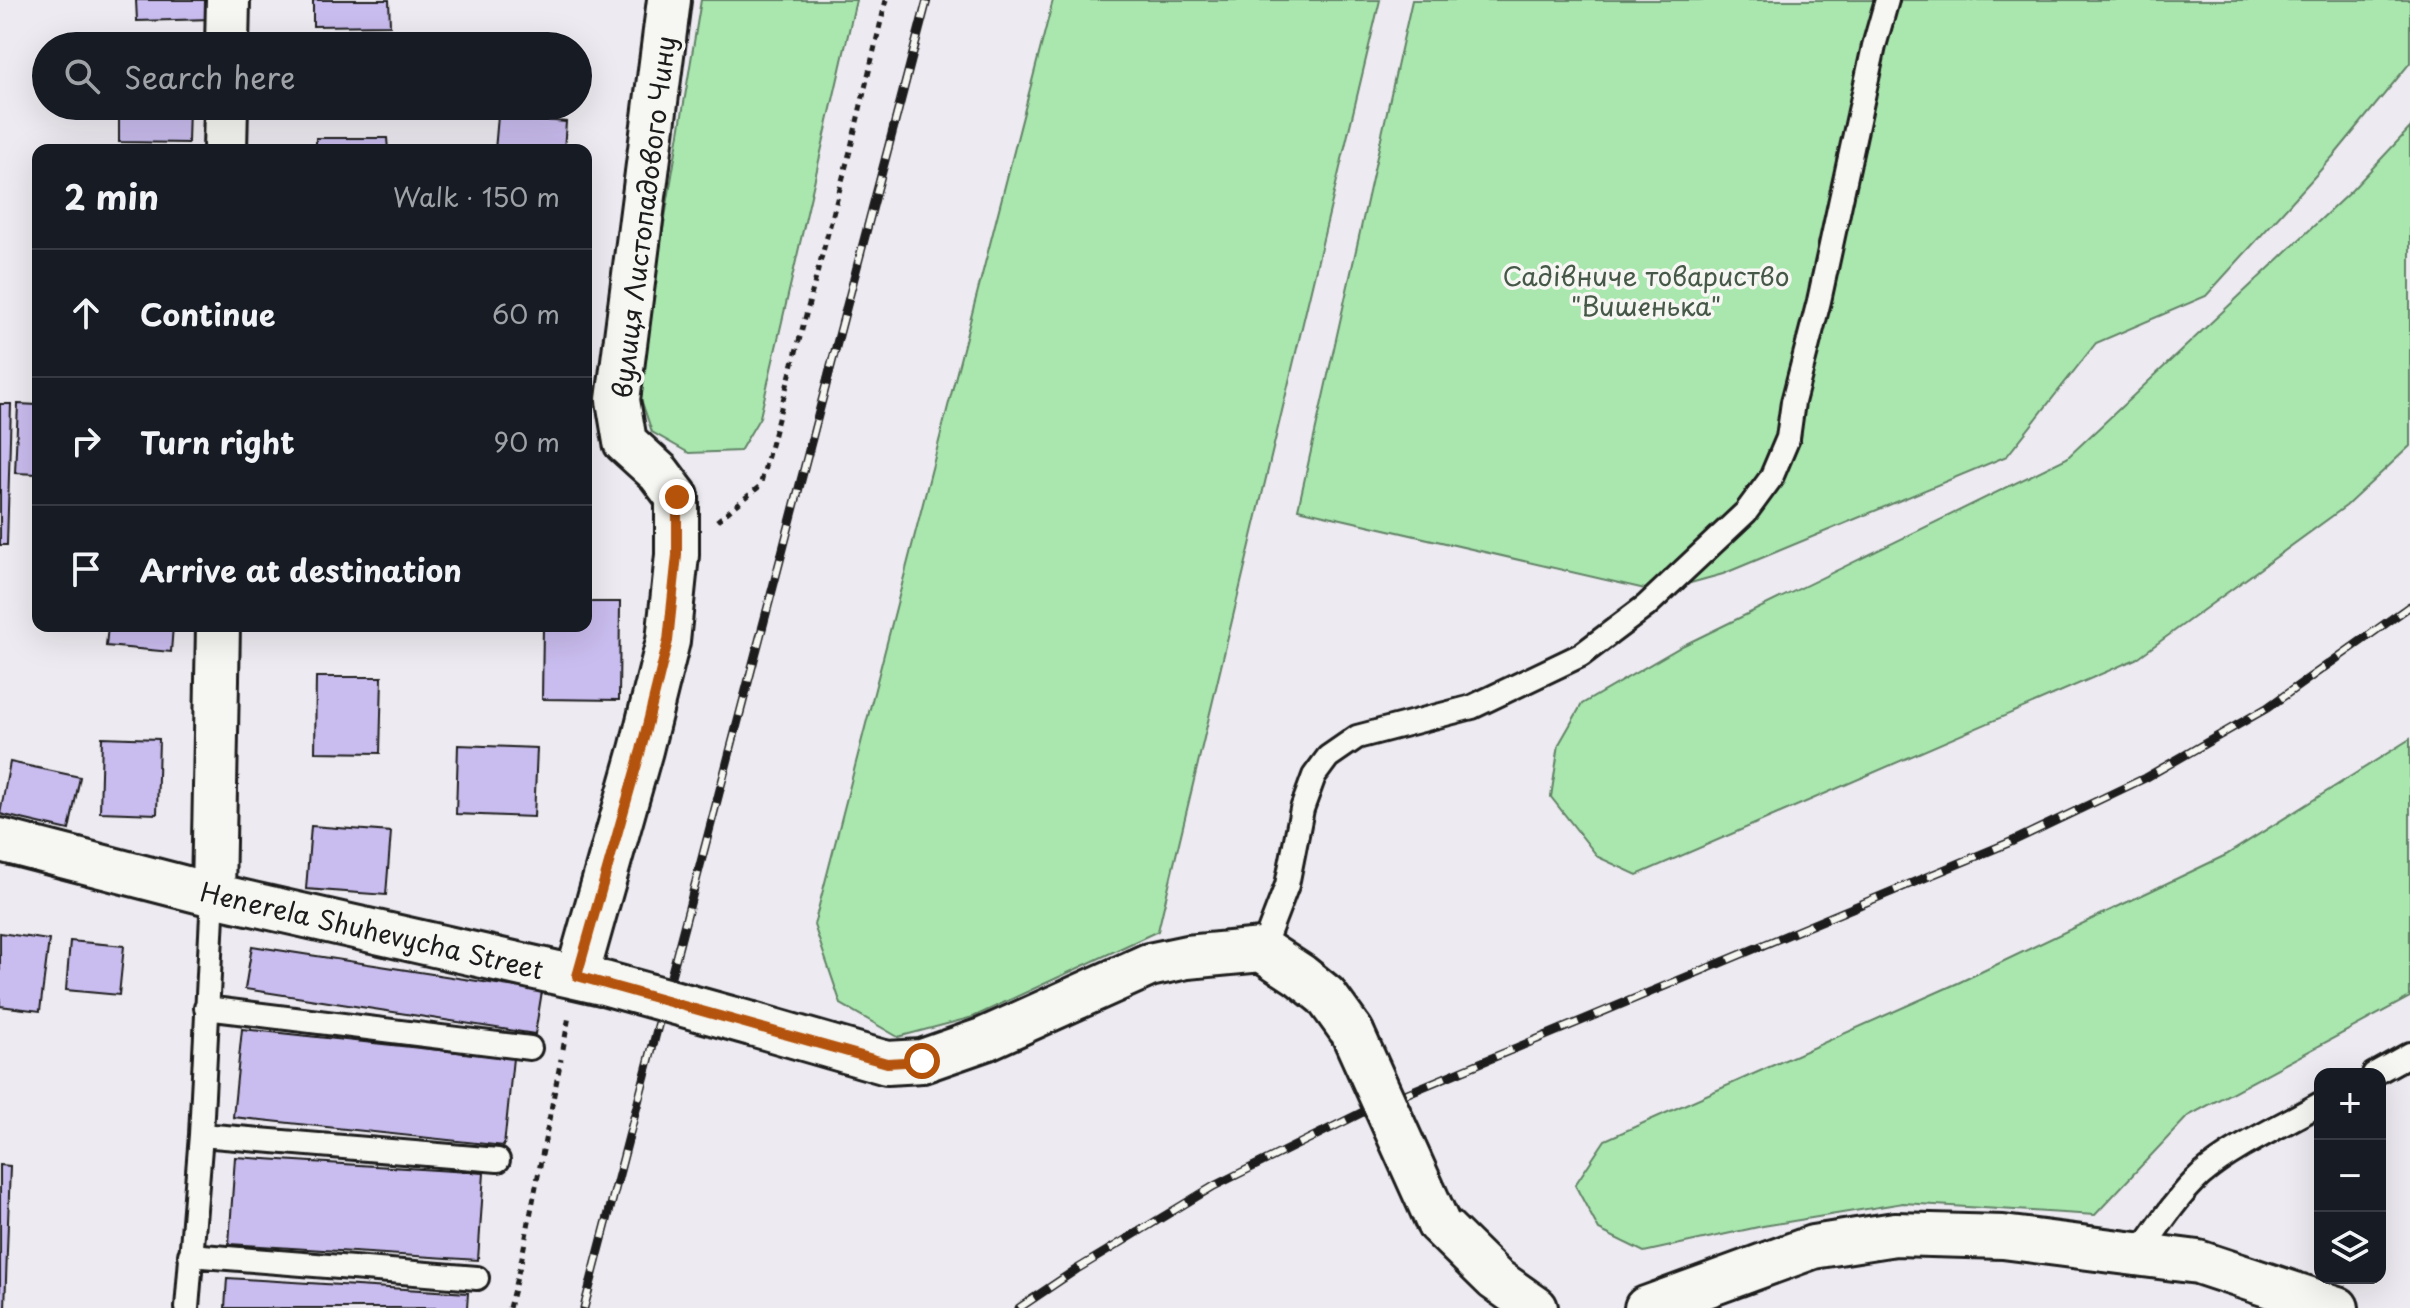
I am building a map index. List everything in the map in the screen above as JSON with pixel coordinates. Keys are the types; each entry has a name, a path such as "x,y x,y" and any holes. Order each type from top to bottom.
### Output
{"street":[{"path":"227,32 228,0"},
{"name":"вулиця Листопадового Чину","path":"591,980 665,655 677,555 677,497 659,473 625,442 618,400 669,0"},
{"path":"225,144 226,120"},
{"path":"213,895 218,632"},
{"name":"Henerela Shuhevycha Street","path":"0,840 213,895 591,980 887,1063 922,1061 985,1039 1149,965 1187,957 1262,950"},
{"path":"1262,950 1326,996 1352,1032 1438,1223 1495,1279 1536,1308"},
{"path":"1646,1308 1813,1247 1895,1234 2003,1237 2198,1262 2337,1308"}],"lane":[{"path":"1262,950 1287,885 1302,809 1314,776 1328,757 1357,737 1472,707 1581,655 1669,585 1746,512 1771,478 1788,438 1793,402 1887,0"},
{"path":"187,1308 201,1135 213,895"},
{"path":"206,1008 530,1048"},
{"path":"2385,1068 2410,1054"},
{"path":"2139,1254 2171,1209 2202,1175 2236,1151 2314,1107"},
{"path":"201,1135 498,1160"},
{"path":"190,1255 477,1278"}],"path":[{"path":"677,555 760,486 850,151 886,0"},
{"path":"509,1308 591,980"}],"green space":[{"path":"701,0 856,0 760,417 740,451 689,453 652,432 637,387"},
{"path":"1053,0 1380,0 1158,931 973,1017 898,1037 841,1004 814,925"},
{"name":"Садівниче товариство \"Вишенька\"","path":"1412,0 2410,0 2410,63 2336,153 2206,296 2096,343 2007,456 1723,574 1658,592 1298,509"},
{"path":"2410,128 2410,446 2346,506 2136,659 1637,875 1598,857 1551,797 1559,744 1582,704 1684,645 2067,458 2352,190"},
{"path":"2410,739 2410,997 2188,1116 2095,1215 1903,1203 1763,1226 1644,1252 1599,1230 1575,1185 1605,1140 1958,983 2226,855"}],"building":[{"path":"136,0 211,0 212,19 137,21"},
{"path":"313,0 389,0 390,25 313,26"},
{"path":"119,120 189,120 188,143 119,142"},
{"path":"498,120 566,122 564,144 496,144"},
{"path":"316,138 387,138 388,144 316,144"},
{"path":"0,404 11,404 7,545 0,545"},
{"path":"18,404 32,405 32,474 15,473"},
{"path":"592,602 620,602 619,700 542,699 543,632 592,632"},
{"path":"107,632 173,632 171,652 106,646"},
{"path":"316,677 382,677 380,753 315,752"},
{"path":"102,737 159,739 157,814 100,812"},
{"path":"458,745 537,748 534,817 456,814"},
{"path":"10,762 80,777 69,830 0,814"},
{"path":"311,826 391,832 386,895 306,889"},
{"path":"0,933 49,940 40,1011 0,1006"},
{"path":"70,941 124,946 119,995 66,990"},
{"path":"252,946 542,991 535,1034 245,989"},
{"path":"242,1029 513,1058 504,1146 233,1117"},
{"path":"235,1157 484,1173 478,1260 229,1244"},
{"path":"0,1165 10,1166 5,1308 0,1308"},
{"path":"227,1278 468,1293 467,1308 225,1308"}],"railway":[{"path":"584,1308 927,0"},
{"path":"1019,1308 1214,1186 1367,1110 2013,841 2145,778 2267,708 2410,606"}],"route":[{"path":"677,497 677,555 668,641 641,750 577,976 887,1063 922,1061"}]}
